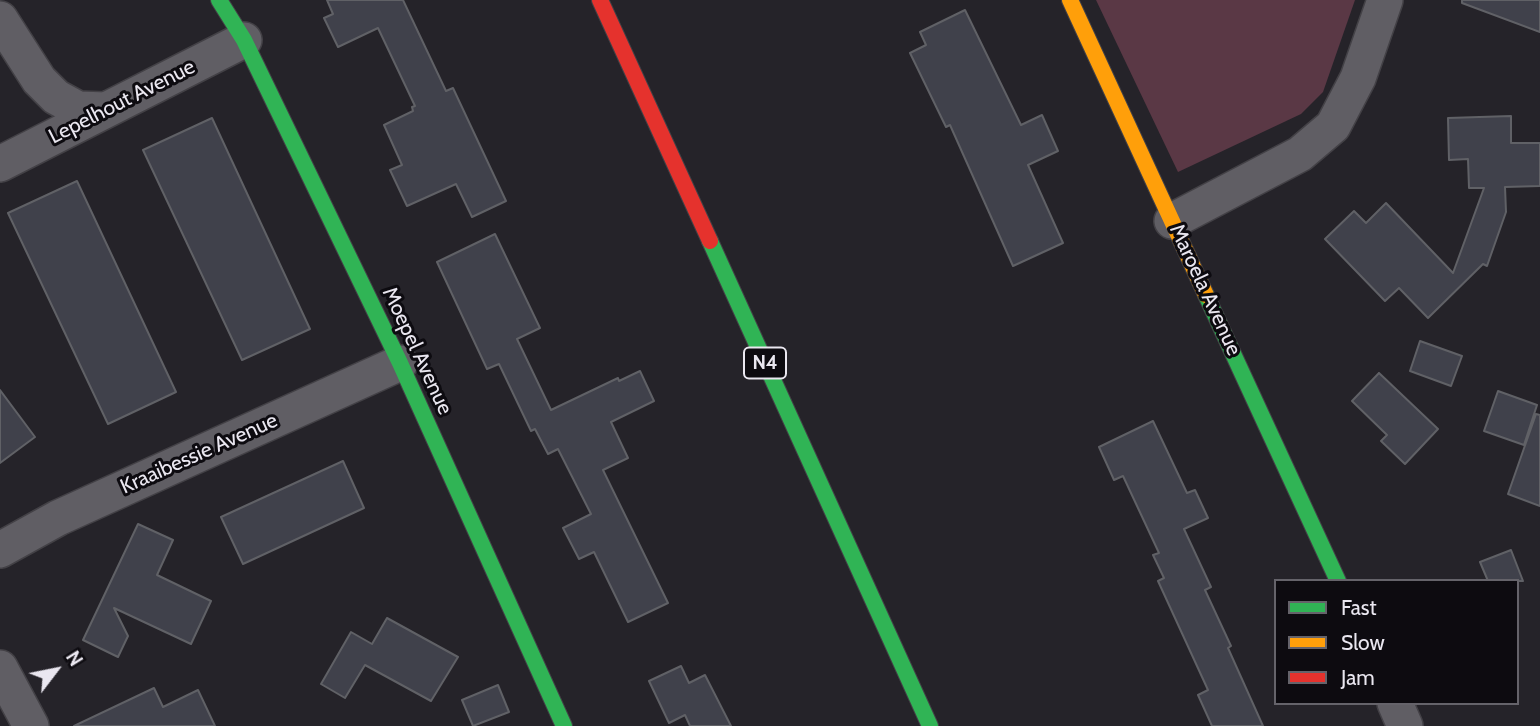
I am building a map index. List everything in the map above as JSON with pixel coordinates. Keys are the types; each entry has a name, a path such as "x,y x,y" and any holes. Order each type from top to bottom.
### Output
{"main road":[{"name":"Moepel Avenue","path":"219,0 244,40 400,363 564,726"},
{"name":"N4","path":"600,0 930,726"},
{"name":"Maroela Avenue","path":"1070,0 1337,579"}],"street":[{"path":"1172,220 1300,154 1334,127 1358,78 1385,0"},
{"path":"0,19 39,80 56,97 78,109 106,110"},
{"name":"Lepelhout Avenue","path":"0,163 244,40"},
{"name":"Kraaibessie Avenue","path":"0,550 58,518 400,363"},
{"path":"0,667 32,726"},
{"path":"1396,705 1405,726"}],"shaded area":[{"path":"1096,0 1355,0 1323,92 1301,114 1178,172"}],"building":[{"path":"327,0 403,0 446,91 453,88 506,201 472,217 456,184 407,206 390,170 402,165 384,125 413,111 412,107 415,106 378,28 338,47 324,18 333,14"},
{"path":"1462,0 1540,0 1540,32 1462,3"},
{"path":"965,10 1021,125 1042,115 1058,151 1028,165 1063,243 1013,266 950,125 946,127 910,53 926,45 920,32"},
{"path":"1511,116 1511,143 1540,143 1540,186 1505,187 1506,212 1487,266 1483,264 1428,318 1399,288 1385,301 1325,239 1354,211 1366,223 1386,203 1453,273 1484,188 1469,188 1468,159 1449,160 1448,118"},
{"path":"212,118 310,329 242,360 143,150"},
{"path":"77,181 176,392 108,424 8,213"},
{"path":"495,234 540,328 517,339 551,410 618,378 619,381 640,371 654,401 611,422 628,458 603,470 668,603 628,622 594,552 579,559 563,528 591,514 558,449 548,454 535,429 531,431 499,364 487,369 437,262"},
{"path":"1420,341 1462,356 1451,386 1410,371"},
{"path":"1379,373 1438,429 1405,464 1381,441 1387,435 1352,401"},
{"path":"0,390 35,437 0,463"},
{"path":"1498,391 1537,405 1524,445 1484,431"},
{"path":"1536,414 1540,415 1540,506 1508,494"},
{"path":"1153,421 1187,493 1195,490 1208,518 1184,529 1211,587 1205,590 1263,726 1212,726 1198,695 1208,690 1158,581 1164,578 1153,555 1159,553 1123,476 1114,480 1099,447"},
{"path":"343,461 364,508 243,564 221,517"},
{"path":"138,524 173,540 157,575 211,601 191,644 114,608 128,636 118,657 83,640"},
{"path":"1511,550 1523,581 1487,579 1480,562"},
{"path":"387,618 458,657 431,701 365,665 345,698 321,684 351,632 372,644"},
{"path":"681,666 689,683 705,675 731,726 690,726 685,715 669,723 649,681"},
{"path":"498,685 509,712 473,726 462,700"},
{"path":"154,688 163,707 198,690 215,726 74,726"}],"traffic: fast":[{"path":"219,0 244,40 400,363 564,726"},
{"path":"710,241 930,726"},
{"path":"1206,295 1337,579"}],"traffic: slow":[{"path":"1070,0 1206,295"}],"traffic: jam":[{"path":"600,0 710,241"}]}
